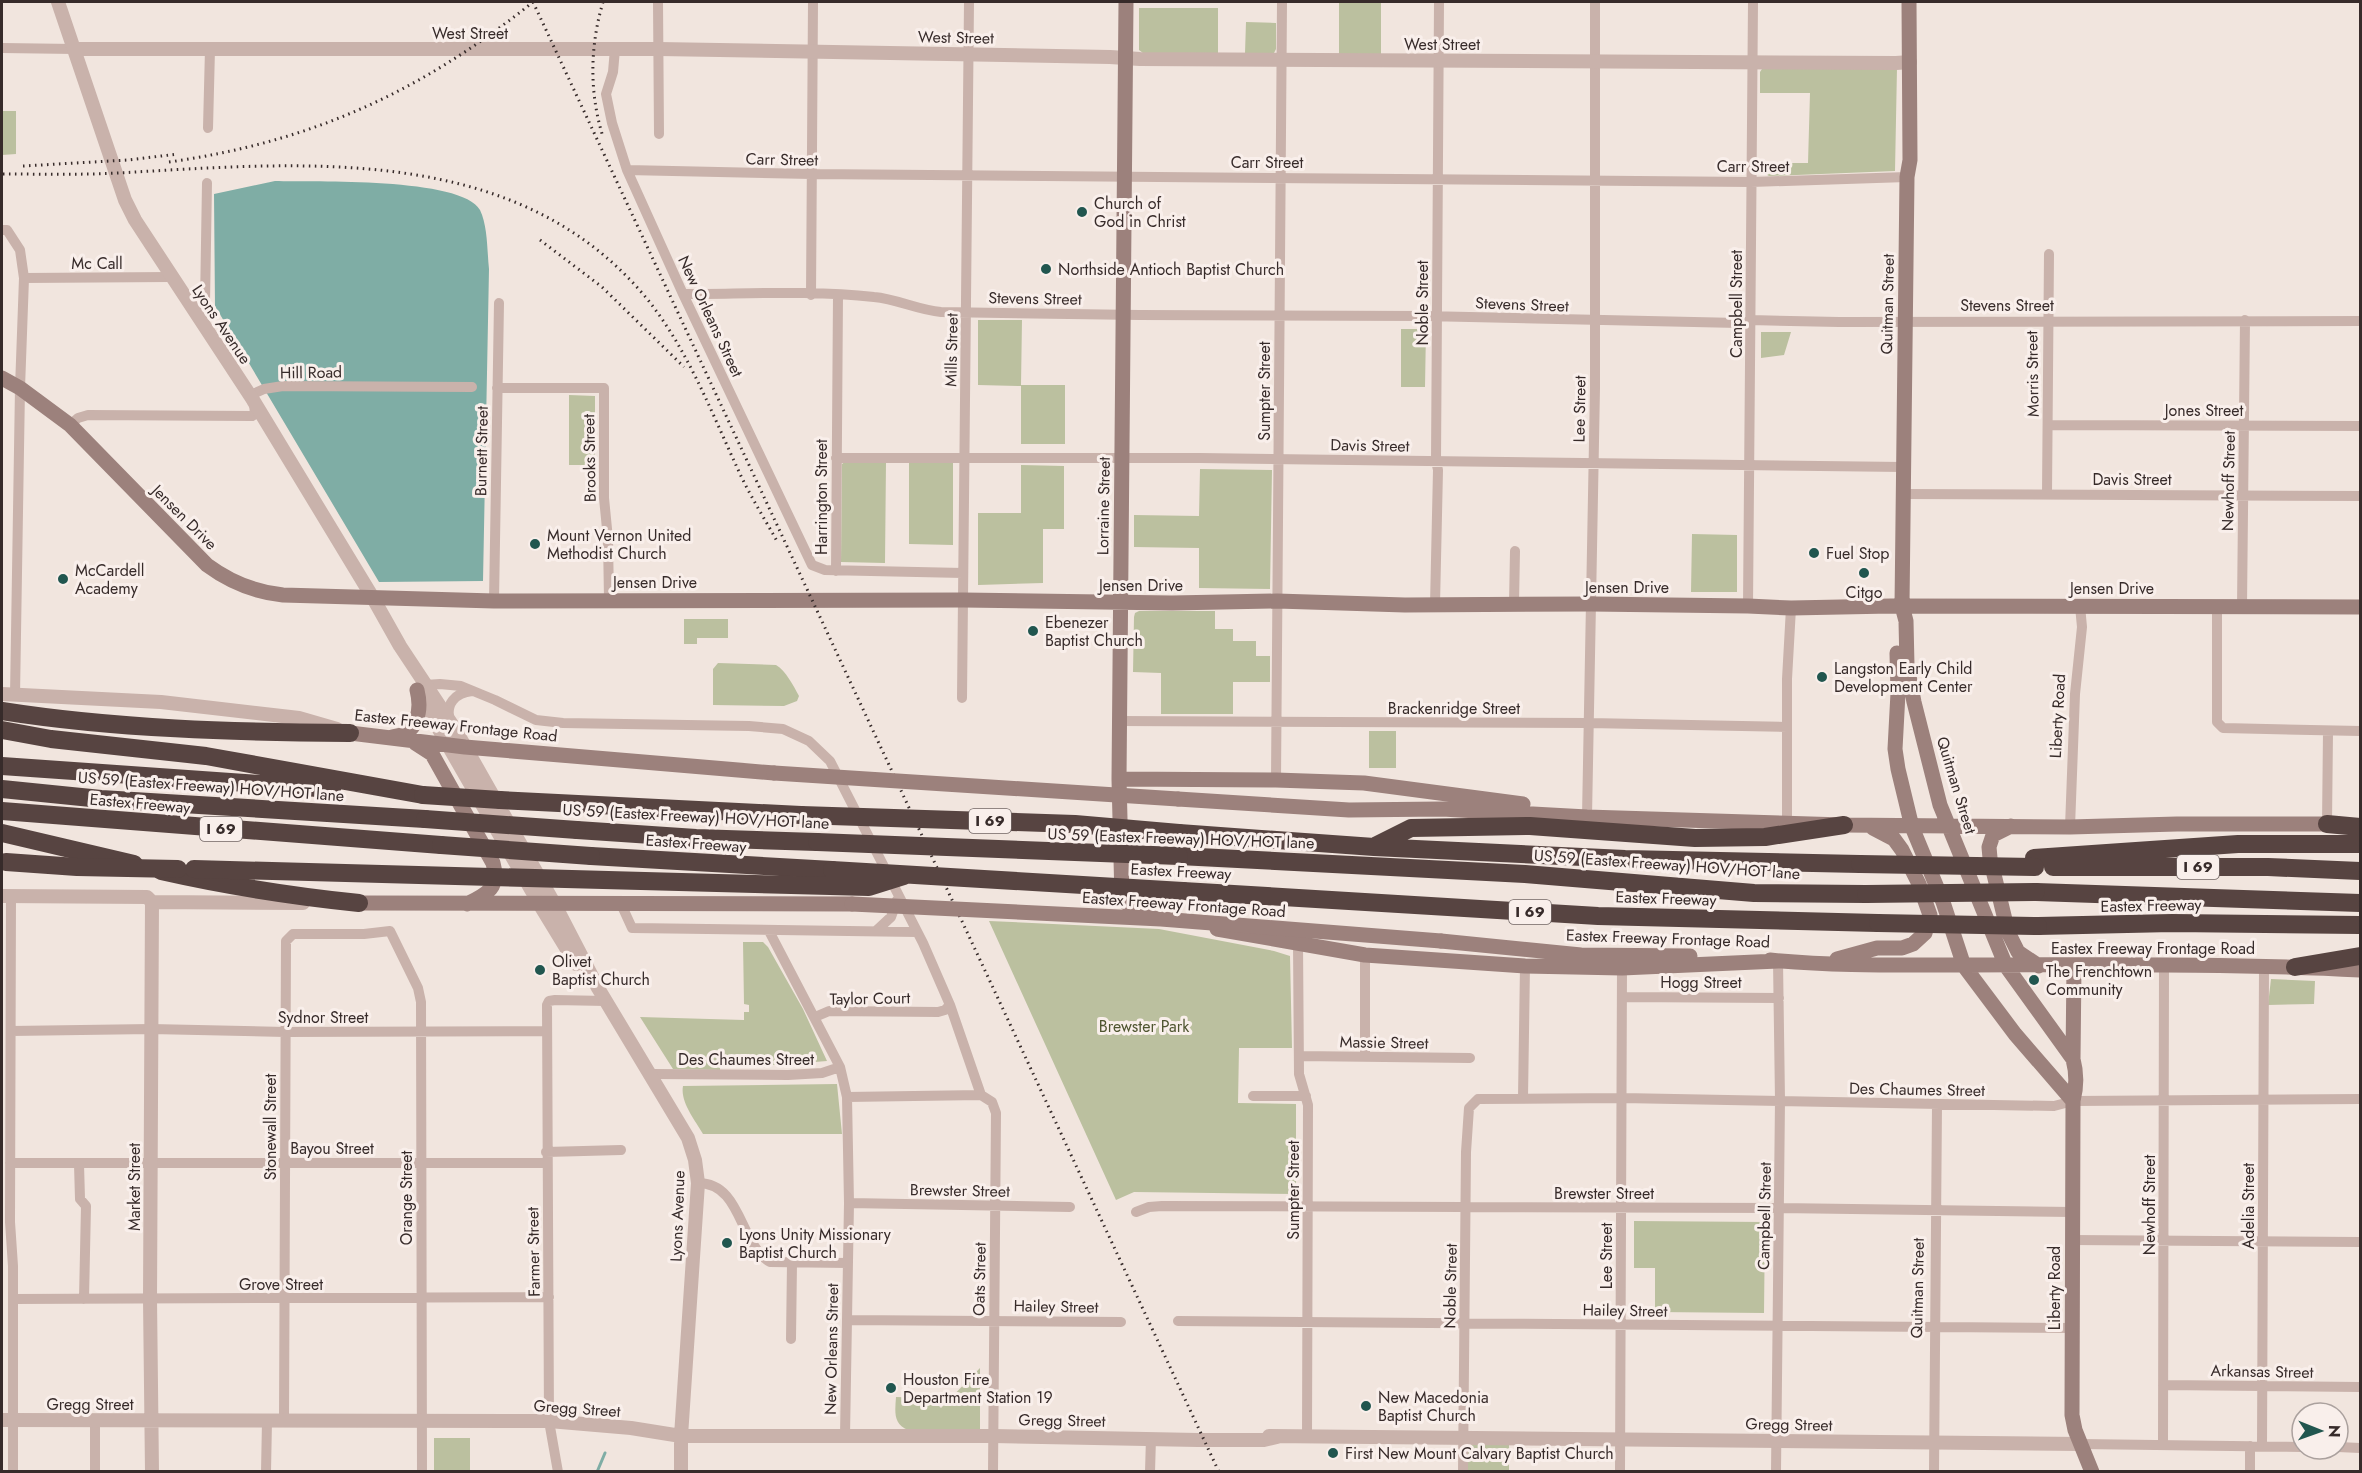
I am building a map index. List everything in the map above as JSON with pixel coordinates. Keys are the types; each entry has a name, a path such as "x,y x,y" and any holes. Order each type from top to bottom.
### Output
{"highway":[{"path":"7,703 77,721 269,732 351,733"},
{"path":"2,729 51,739 206,756 423,795"},
{"name":"Eastex Freeway","path":"2,766 564,805 1075,824 1374,847 1625,859 1976,867 2034,862 2361,871"},
{"name":"US 59 (Eastex Freeway) HOV/HOT lane","path":"2,789 101,799 696,838 1179,856 1525,874 1754,893 2036,892 2361,903"},
{"name":"Eastex Freeway","path":"2,811 591,856 1598,916 2038,927 2172,923 2361,925"},
{"path":"2327,824 2361,825"},
{"path":"1374,847 1412,828 1530,826 1695,838 1764,837 1844,825"},
{"path":"2,833 215,883 286,895 359,903"},
{"path":"2034,862 2238,843 2361,844"},
{"path":"2,861 77,867 869,887 904,876"},
{"name":"Eastex Freeway","path":"2091,894 2297,891 2361,893"},
{"path":"2295,967 2361,956"}],"main road":[{"name":"Lorraine Street","path":"1126,2 1119,779 1122,899 1133,909 1152,917 1298,944"},
{"name":"Quitman Street","path":"1909,2 1910,160 1907,177 1902,606 1906,621 1907,666 1940,805 2006,966"},
{"name":"Jensen Drive","path":"2,378 20,388 70,425 207,565 230,580 270,594 494,600 963,600 1120,603 1277,601 1435,605 1591,604 1791,608 1902,606 2361,607"},
{"name":"Quitman Street","path":"1902,606 1896,621 1898,693 1895,749 1912,827 1943,903 1964,966"},
{"path":"387,738 404,734 414,725 420,709 421,687"},
{"path":"1898,693 1905,708 1916,750 1928,753"},
{"name":"Eastex Freeway Frontage Road","path":"351,733 448,746 774,773 1349,810 1442,809 1587,817"},
{"path":"410,741 422,746 432,754 493,863 496,873 493,886 481,897 467,904"},
{"path":"1119,779 1364,783 1571,810 1587,817 1912,827 2327,824"},
{"path":"1822,964 1876,948 1902,948 1913,944 1925,933 1930,915 1919,884 1902,850 1894,839 1870,826"},
{"path":"2011,826 1993,835 1989,847 1990,858 2008,932 2018,951 2039,966"},
{"name":"Eastex Freeway Frontage Road","path":"359,903 852,904 1161,919 1581,954 1704,956 1822,964 2295,967 2361,970"},
{"path":"1298,944 1365,955 1525,966 1622,968 1778,961"},
{"path":"1964,966 2015,1034 2073,1101"},
{"path":"2006,966 2074,1062 2066,1072 2050,1072"},
{"name":"Liberty Road","path":"2074,966 2074,1062 2077,1088 2073,1101 2072,1415 2080,1444 2092,1472"}],"street":[{"name":"Lyons Avenue","path":"58,2 125,200 170,277 253,400 373,598 400,646 409,675 450,722 581,972 598,988 652,1074 688,1138 695,1160 698,1183 681,1436 681,1472"},
{"path":"658,2 659,134"},
{"path":"811,295 813,2"},
{"name":"Mills Street","path":"962,698 969,2"},
{"name":"Sumpter Street","path":"1275,780 1282,2"},
{"name":"Noble Street","path":"1435,605 1438,470 1436,461 1439,2"},
{"name":"Lee Street","path":"1587,817 1593,463 1595,2"},
{"name":"Campbell Street","path":"1748,606 1753,2"},
{"name":"West Street","path":"2,48 659,49 1282,61 1910,62"},
{"path":"208,128 210,49"},
{"name":"New Orleans Street","path":"615,49 613,72 606,94 612,123 627,170 683,294 812,565 836,571"},
{"name":"Carr Street","path":"627,170 812,174 1751,182 1907,177"},
{"path":"200,320 205,303 207,183"},
{"path":"4,230 20,250 24,278 7,703"},
{"name":"Morris Street","path":"2047,494 2049,254"},
{"name":"Mc Call","path":"24,278 170,277"},
{"name":"Stevens Street","path":"683,294 838,295 894,300 928,311 1123,315 1437,316 1739,323 1750,320 1839,322 1905,320 2361,321"},
{"name":"Harrington Street","path":"838,295 836,571 963,573"},
{"name":"Burnett Street","path":"494,600 499,303"},
{"name":"Newhoff Street","path":"2242,607 2245,320"},
{"name":"Hill Road","path":"70,425 78,418 88,415 252,416 255,410 253,394 256,391 283,386 472,387"},
{"name":"Brooks Street","path":"497,388 604,388 604,498 608,539 609,600"},
{"name":"Jones Street","path":"2048,425 2361,426"},
{"name":"Davis Street","path":"836,458 1279,459 1903,467"},
{"name":"Davis Street","path":"1903,494 2361,496"},
{"path":"1514,604 1515,551"},
{"name":"Liberty Road","path":"2070,827 2075,694 2082,627 2080,606"},
{"path":"2217,607 2217,722 2223,728 2361,731"},
{"path":"1787,823 1787,679 1791,608"},
{"name":"Eastex Freeway Frontage Road","path":"421,687 440,684 460,686 536,720 563,723 749,726 783,729 809,741 830,761 917,932"},
{"name":"Lyons Avenue","path":"421,687 448,746 547,905"},
{"name":"Eastex Freeway Frontage Road","path":"450,722 448,714 450,703 462,692 472,691"},
{"name":"Brackenridge Street","path":"1120,721 1589,723 1787,728"},
{"path":"2327,824 2328,732"},
{"path":"6,896 11,1030 6,1071 10,1163 7,1266 13,1299 7,1420 13,1472"},
{"name":"Eastex Freeway Frontage Road","path":"6,896 147,897 152,902 359,903"},
{"path":"876,931 891,917 899,897"},
{"name":"Market Street","path":"152,902 150,1164 152,1472"},
{"path":"621,904 632,928 917,932 950,1005 981,1095 847,1097"},
{"name":"Orange Street","path":"390,931 418,988 421,1002 422,1472"},
{"name":"Stonewall Street","path":"284,1421 286,941 293,934 364,934 390,931"},
{"name":"Taylor Court","path":"769,931 815,1017 829,1011 938,1012 950,1005"},
{"name":"Sumpter Street","path":"1298,944 1299,1074 1308,1105 1307,1437"},
{"path":"1365,955 1365,1056"},
{"name":"Campbell Street","path":"1776,1472 1780,1100 1778,961"},
{"path":"1523,1098 1525,966"},
{"name":"Newhoff Street","path":"2163,1444 2164,966"},
{"name":"Adelia Street","path":"2262,1446 2264,967"},
{"name":"Lee Street","path":"1620,1472 1622,968"},
{"name":"Hogg Street","path":"1623,997 1779,998"},
{"path":"547,1031 546,1005 549,1001 606,1001"},
{"name":"New Orleans Street","path":"815,1017 840,1066 847,1097 849,1203 845,1436"},
{"name":"Sydnor Street","path":"11,1030 547,1031"},
{"name":"Farmer Street","path":"547,1031 549,1421 558,1472"},
{"name":"Massie Street","path":"1299,1056 1470,1058"},
{"name":"Des Chaumes Street","path":"652,1074 788,1075 822,1073 840,1066"},
{"name":"Oats Street","path":"981,1095 992,1102 996,1113 993,1472"},
{"path":"1253,1096 1306,1096"},
{"name":"Des Chaumes Street","path":"1473,1102 1487,1098 1622,1098 2054,1106 2073,1101 2361,1099"},
{"name":"Noble Street","path":"1463,1472 1467,1116 1473,1102"},
{"name":"Quitman Street","path":"1934,1472 1937,1105"},
{"name":"Bayou Street","path":"10,1163 421,1163 546,1157 621,1150"},
{"path":"79,1164 80,1199 86,1206 84,1299"},
{"path":"698,1183 709,1183 719,1187 770,1262 848,1263"},
{"name":"Brewster Street","path":"849,1203 1070,1207"},
{"name":"Brewster Street","path":"1136,1212 1155,1206 1779,1208 2072,1212"},
{"path":"2072,1240 2361,1242"},
{"path":"791,1339 792,1263"},
{"name":"Grove Street","path":"13,1299 549,1297"},
{"name":"Hailey Street","path":"847,1320 1121,1322"},
{"name":"Hailey Street","path":"1178,1321 2073,1328"},
{"name":"Arkansas Street","path":"2163,1385 2361,1387"},
{"name":"Gregg Street","path":"7,1420 549,1421 631,1428 681,1436 993,1436 1150,1438 1157,1440 1264,1440 1276,1437 1776,1440 2290,1447"},
{"path":"95,1420 95,1472"},
{"path":"266,1472 267,1421"},
{"path":"1150,1438 1150,1472"},
{"path":"2250,1446 2250,1472"}],"green space":[{"path":"1339,2 1381,2 1381,56 1339,56"},
{"path":"1139,8 1218,8 1218,53 1143,53 1139,50"},
{"path":"1246,22 1276,23 1274,53 1245,53"},
{"path":"1897,68 1895,171 1769,176 1760,171 1760,163 1808,163 1810,93 1760,93 1762,69"},
{"path":"2,111 16,111 16,154 2,155"},
{"path":"978,320 1022,320 1021,385 1065,385 1065,444 1021,444 1021,386 978,385"},
{"path":"1401,329 1426,329 1425,387 1401,387"},
{"path":"1761,332 1791,332 1784,355 1761,358"},
{"path":"569,395 595,396 595,465 569,465"},
{"path":"846,461 886,462 885,563 841,562 842,464"},
{"path":"909,461 953,461 953,545 909,544"},
{"path":"1021,465 1064,466 1064,529 1043,529 1043,583 978,585 978,513 1021,513"},
{"path":"1200,469 1272,470 1270,589 1199,588 1199,548 1134,547 1134,515 1199,516"},
{"path":"1692,534 1737,535 1737,592 1691,592"},
{"path":"1139,611 1215,611 1215,629 1233,629 1233,641 1256,641 1256,656 1270,656 1270,682 1233,682 1233,714 1161,714 1161,673 1133,672 1134,617"},
{"path":"684,619 728,619 728,638 697,638 697,644 684,644"},
{"path":"718,663 776,665 792,683 799,696 797,701 784,706 713,705 713,669"},
{"path":"1369,731 1396,731 1396,768 1369,768"},
{"name":"Brewster Park","path":"989,921 1159,929 1290,956 1292,1048 1239,1048 1238,1103 1296,1104 1296,1194 1134,1192 1116,1200"},
{"path":"743,942 763,942 768,947 803,1009 827,1061 778,1065 720,1065 720,1070 673,1069 640,1017 744,1020 744,1012 749,1012 749,1005 744,1004"},
{"path":"2271,979 2315,981 2314,1004 2268,1005"},
{"path":"837,1084 842,1134 703,1134 689,1111 683,1092 683,1086"},
{"path":"1634,1221 1765,1222 1764,1313 1655,1312 1655,1268 1634,1268"},
{"path":"980,1368 980,1431 908,1430 897,1421 896,1397 931,1398 941,1408"},
{"path":"434,1438 470,1438 470,1471 434,1471"},
{"path":"1509,1443 1509,1471 1467,1472 1468,1449 1472,1445"}],"water":[{"path":"275,181 351,182 417,187 468,199 480,210 486,231 489,269 483,581 379,582 215,306 214,194"}],"waterway":[{"path":"597,1472 605,1453"}],"railway":[{"path":"533,2 1219,1472"},
{"path":"169,162 270,141 362,108 406,87 449,62 533,2"},
{"path":"603,2 596,35 593,69 595,103 603,137"},
{"path":"23,166 128,160 178,154"},
{"path":"3,174 104,174 258,166 329,167 399,172 467,186 531,209 590,244 643,294 659,314 686,358 745,485 778,543"},
{"path":"540,240 602,287 684,367"}],"place":[{"name":"Church of God in Christ","path":"1082,212"},
{"name":"Northside Antioch Baptist Church","path":"1046,269"},
{"name":"Mount Vernon United Methodist Church","path":"535,544"},
{"name":"Fuel Stop","path":"1814,553"},
{"name":"Citgo","path":"1864,573"},
{"name":"McCardell Academy","path":"63,579"},
{"name":"Ebenezer Baptist Church","path":"1033,631"},
{"name":"Langston Early Child Development Center","path":"1822,677"},
{"name":"Olivet Baptist Church","path":"540,970"},
{"name":"The Frenchtown Community","path":"2034,980"},
{"name":"Lyons Unity Missionary Baptist Church","path":"727,1243"},
{"name":"Houston Fire Department Station 19","path":"891,1388"},
{"name":"New Macedonia Baptist Church","path":"1366,1406"},
{"name":"First New Mount Calvary Baptist Church","path":"1333,1453"}]}
